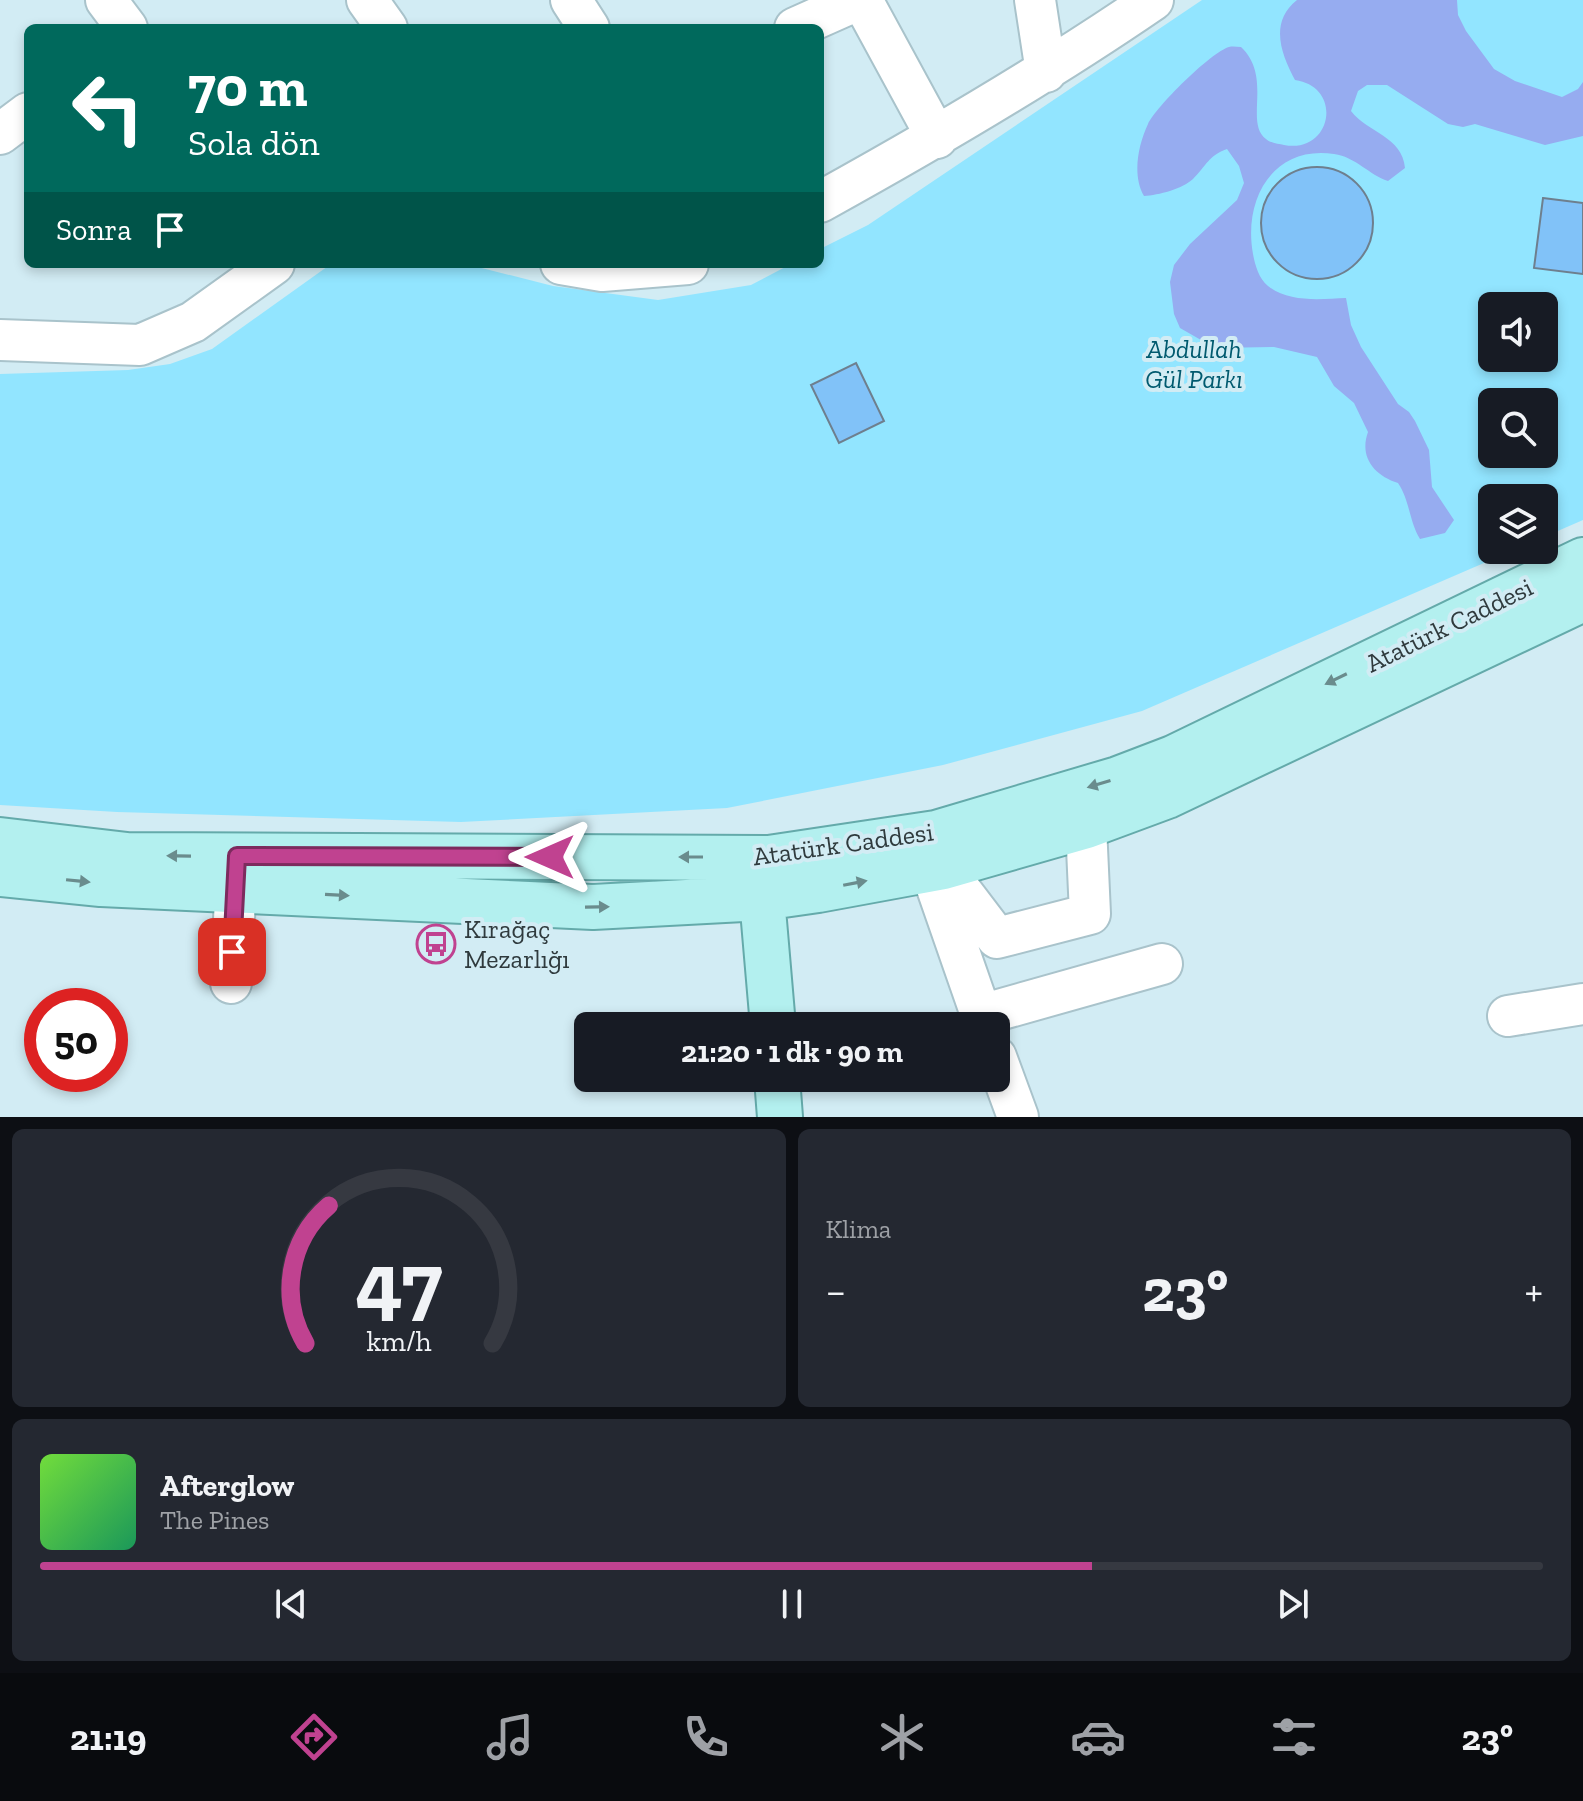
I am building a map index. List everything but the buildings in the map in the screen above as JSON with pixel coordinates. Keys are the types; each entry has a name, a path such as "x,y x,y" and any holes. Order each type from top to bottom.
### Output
{"main road":[{"name":"Atatürk Caddesi","path":"0,840 127,855 236,873 766,878 936,833 1118,779 1173,758 1583,560"},
{"path":"772,1012 766,878 936,867 1086,826 1167,796 1583,599"},
{"path":"0,874 101,884 236,873"},
{"path":"778,1092 780,1117"}],"street":[{"path":"106,0 124,24"},
{"path":"367,0 384,24"},
{"path":"571,0 586,24"},
{"path":"804,24 860,0 937,138"},
{"path":"1035,0 1046,72"},
{"path":"824,200 937,138 1046,72 1153,0"},
{"path":"0,134 24,116"},
{"path":"0,340 140,345 193,322 268,268"},
{"path":"584,268 602,271 639,268"},
{"path":"936,867 997,938 1090,914 1086,826"},
{"path":"936,867 980,1012"},
{"path":"231,983 236,873"},
{"path":"1010,1012 1162,964"},
{"path":"1508,1016 1583,1004"},
{"path":"1009,1092 1018,1117"}],"green space":[{"name":"Abdullah Gül Parkı","path":"1202,0 1583,0 1583,520 1558,531 1558,484 1478,484 1478,564 1482,564 1142,711 943,765 727,808 461,822 117,812 0,805 0,374 128,370 170,364 212,349 325,268 482,268 553,286 658,300 751,285 783,268 824,268 824,247 868,225"}],"shaded area":[{"path":"1297,0 1457,0 1458,15 1466,31 1494,69 1515,81 1562,97 1578,89 1583,82 1583,136 1545,145 1475,124 1463,127 1448,124 1387,85 1367,85 1358,91 1351,111 1398,149 1405,168 1388,181 1342,156 1313,153 1294,158 1279,167 1258,196 1251,234 1260,276 1268,286 1286,295 1306,299 1346,298 1351,325 1361,347 1398,404 1415,421 1429,450 1432,487 1454,520 1445,533 1420,539 1398,483 1376,470 1367,457 1368,432 1354,403 1334,386 1317,357 1274,347 1215,348 1180,328 1174,314 1170,282 1174,265 1190,244 1237,200 1244,183 1239,166 1227,149 1212,158 1183,186 1144,196 1137,170 1144,132 1162,106 1210,59 1229,47 1241,47 1255,72 1260,132 1266,139 1284,145 1300,145 1313,140 1326,118 1326,106 1321,94 1311,85 1295,80 1285,60 1280,38 1283,18"}],"place":[{"name":"Kırağaç Mezarlığı","path":"436,944"}],"route":[{"path":"232,952 237,856 550,857"}]}
